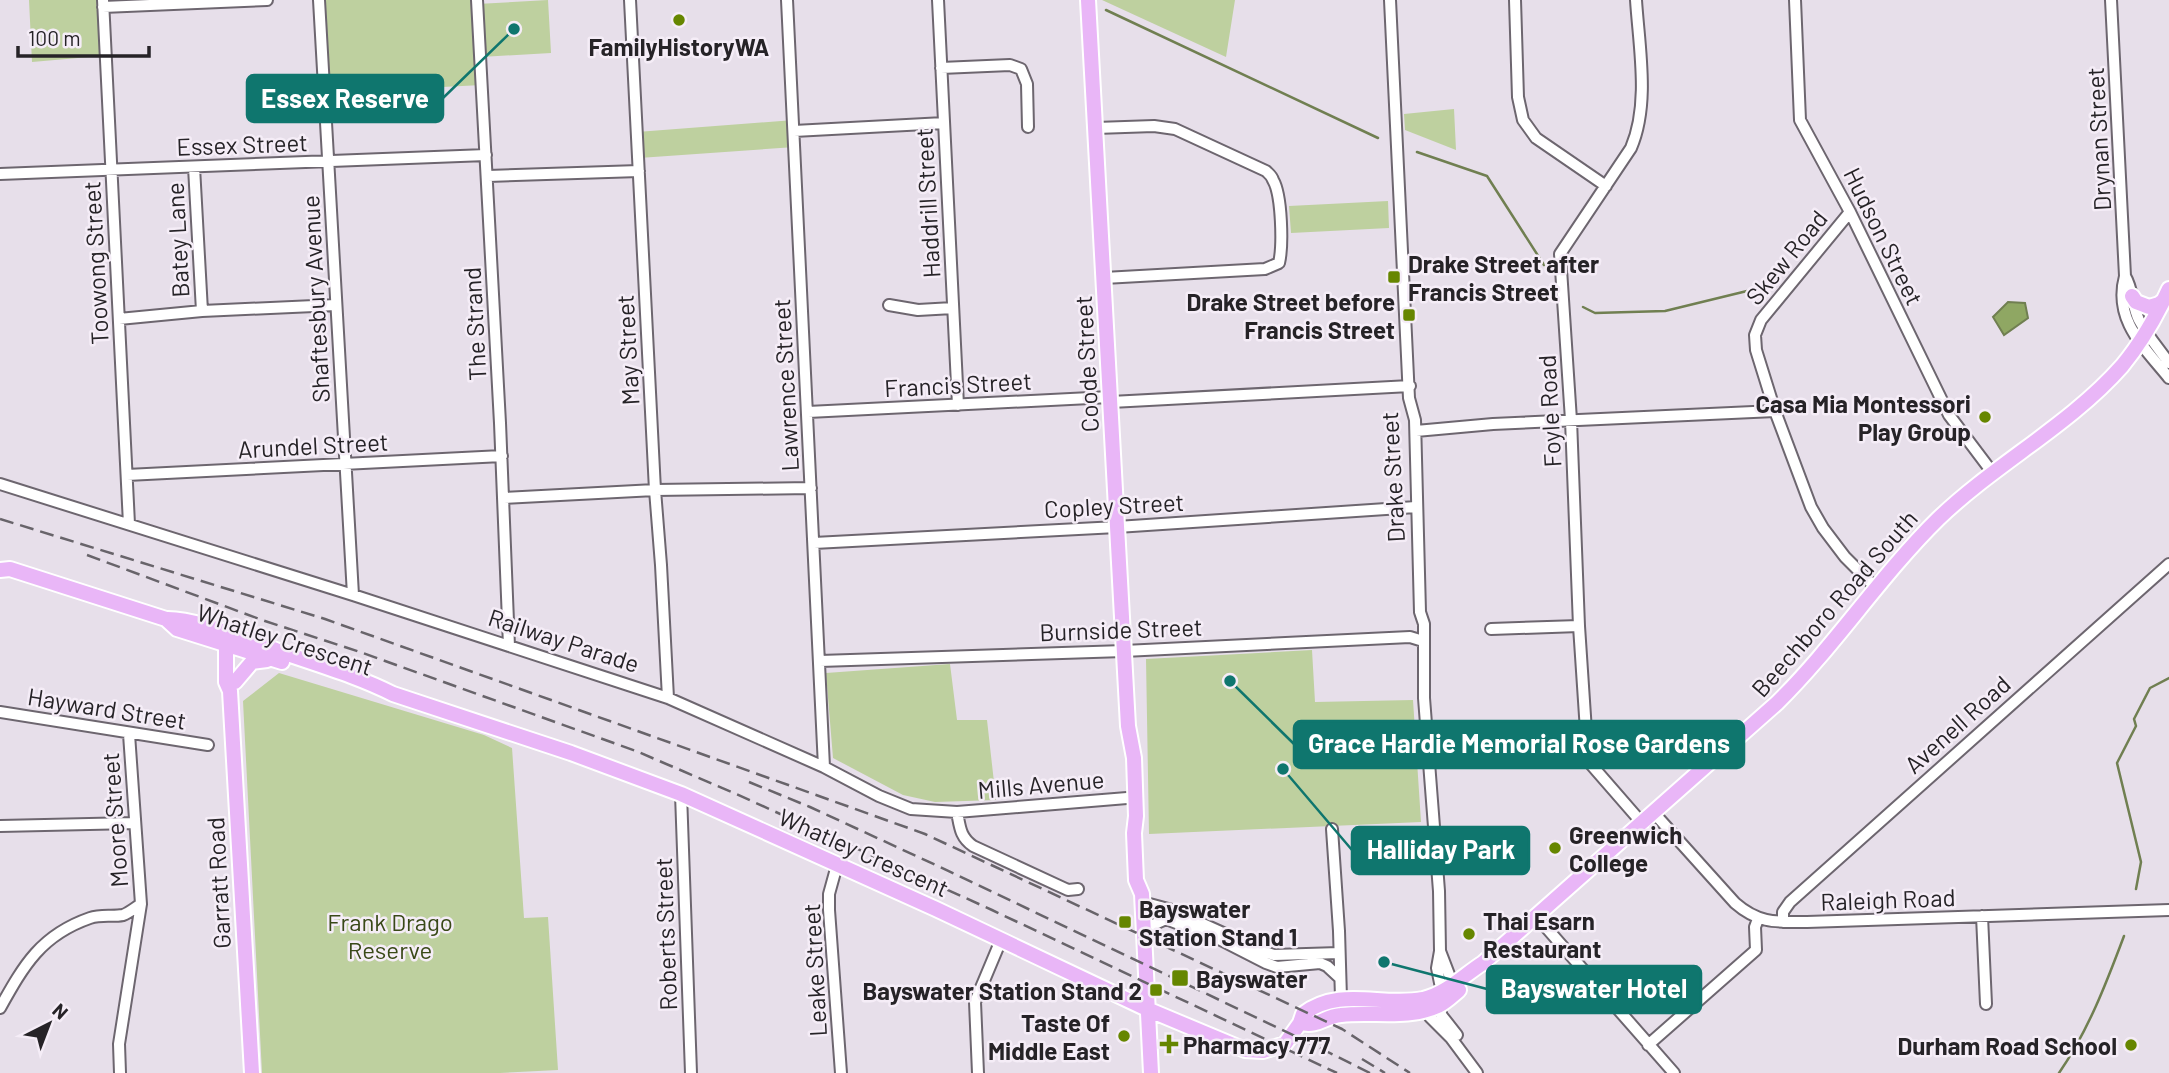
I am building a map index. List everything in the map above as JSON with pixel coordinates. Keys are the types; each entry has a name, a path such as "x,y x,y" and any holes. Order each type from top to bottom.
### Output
{"main road":[{"name":"Coode Street","path":"1088,0 1128,726 1133,758 1136,880 1142,894 1143,1007 1140,1028 1143,1073"},
{"name":"Beechboro Road South","path":"1441,996 1756,724 1792,689 1936,521 1992,472 2073,411 2121,367 2143,338 2166,294"},
{"path":"2132,296 2136,302 2149,307 2159,304 2166,294"},
{"name":"Whatley Crescent","path":"4,566 166,619 180,619 275,660 371,691 393,694"},
{"name":"Whatley Crescent","path":"230,641 367,681 393,694 572,753 681,794 1143,1007 1245,1050 1263,1051 1285,1044 1303,1014 1314,1006 1341,998"},
{"name":"Garratt Road","path":"230,641 226,682 233,687 252,1073"},
{"path":"233,687 252,662 262,659 275,660"},
{"name":"Coode Street","path":"1128,726 1125,743 1128,816 1134,833"},
{"name":"Coode Street","path":"1136,880 1133,888 1143,1007"},
{"path":"1341,998 1406,1000 1441,996"},
{"path":"1300,1023 1314,1026 1329,1016 1343,1014 1381,1015 1441,996"},
{"path":"1143,1007 1151,1073"}],"street":[{"path":"103,3 267,0"},
{"name":"Shaftesbury Avenue","path":"319,0 353,595"},
{"name":"The Strand","path":"477,0 502,456 509,646"},
{"name":"May Street","path":"630,0 668,698"},
{"name":"Lawrence Street","path":"787,0 824,767"},
{"name":"Haddrill Street","path":"938,0 958,405"},
{"name":"Drake Street","path":"1390,0 1409,398 1416,431 1420,612 1424,624 1424,698 1439,891 1440,951 1437,968 1441,996"},
{"path":"1515,0 1518,97 1523,120 1536,138 1606,186"},
{"name":"Foyle Road","path":"1636,0 1642,106 1639,130 1631,148 1560,254 1572,420 1579,626 1588,761 1642,823"},
{"name":"Hudson Street","path":"1795,0 1800,120 1850,212 1949,415 1992,472"},
{"name":"Drynan Street","path":"2111,0 2126,276 2123,288 2125,313 2129,325 2143,338"},
{"name":"Toowong Street","path":"103,3 130,524"},
{"path":"941,68 1010,65 1021,69 1027,84 1028,127"},
{"path":"794,131 944,123"},
{"path":"1096,128 1175,129 1266,171 1277,191 1283,250 1279,263 1265,269 1104,278"},
{"name":"Essex Street","path":"0,174 486,155"},
{"name":"Batey Lane","path":"194,167 202,311"},
{"path":"488,176 639,171"},
{"name":"Skew Road","path":"1850,212 1761,320 1755,335 1756,350 1775,411 1811,507 1845,557 1877,589"},
{"name":"Drynan Street","path":"2126,276 2143,338"},
{"path":"119,319 202,311 336,305"},
{"path":"889,305 918,310 953,308"},
{"path":"2143,338 2169,363"},
{"path":"2143,338 2169,378"},
{"name":"Francis Street","path":"808,412 1410,386"},
{"path":"1416,431 1493,424 1775,411"},
{"name":"Arundel Street","path":"127,475 502,456"},
{"name":"Railway Parade","path":"0,484 668,698 911,809 957,812"},
{"path":"504,498 655,490 811,488"},
{"name":"Copley Street","path":"814,543 1117,527 1416,507"},
{"name":"Avenell Road","path":"1783,922 1785,908 1798,895 2169,564"},
{"path":"1491,629 1579,626"},
{"name":"Burnside Street","path":"820,661 1124,651 1410,637 1423,641"},
{"name":"Hayward Street","path":"0,712 208,745"},
{"name":"Moore Street","path":"120,1073 119,1044 141,904 130,734"},
{"name":"Roberts Street","path":"681,794 691,1073"},
{"name":"Mills Avenue","path":"957,812 1127,798"},
{"path":"957,812 965,841 1068,890 1079,889"},
{"name":"Raleigh Road","path":"1654,813 1735,904 1758,919 1783,922 2169,910"},
{"path":"0,826 135,823"},
{"path":"1332,829 1341,998 1344,1005 1374,1008 1381,1015"},
{"name":"Leake Street","path":"837,865 829,902 841,1073"},
{"path":"1142,902 1172,910 1274,955 1339,953"},
{"path":"0,1008 35,953 58,932 93,916 125,915 141,904"},
{"path":"1536,916 1674,1073"},
{"path":"1982,916 1986,1004"},
{"path":"1142,930 1166,919 1220,940 1266,964 1276,967 1320,963 1340,978"},
{"path":"1648,1045 1756,950 1755,927 1758,919"},
{"path":"978,1073 975,1002 1002,940"},
{"path":"1441,996 1430,1017 1451,1038 1477,1073"},
{"path":"1441,996 1447,1023 1483,1073"}],"green space":[{"path":"29,0 97,0 101,56 32,62"},
{"path":"319,0 477,0 477,4 548,0 551,53 481,57 482,85 323,93"},
{"path":"1102,0 1235,0 1226,57"},
{"path":"1454,109 1456,150 1405,130 1404,114"},
{"path":"794,120 795,147 639,158 637,132"},
{"path":"1388,201 1389,228 1291,233 1289,206"},
{"path":"1312,650 1315,702 1413,700 1421,822 1149,834 1146,659"},
{"path":"950,664 957,720 987,720 996,800 935,802 903,795 833,758 826,673"},
{"name":"Frank Drago Reserve","path":"279,673 484,735 512,748 524,918 548,917 558,1070 500,1073 262,1073 243,701"}],"shaded area":[{"path":"2008,302 2025,303 2028,318 2004,335 1993,317"}],"waterway":[{"path":"1106,10 1378,138"},
{"path":"1417,152 1487,176 1544,265"},
{"path":"1583,307 1595,313 1665,311 1747,291"},
{"path":"2136,889 2141,862 2117,763 2136,726 2134,719 2150,688 2169,678"},
{"path":"2059,1073 2088,1024 2124,936"}],"railway":[{"path":"0,519 325,619 925,834 1342,1029 1410,1073"},
{"path":"87,555 262,620 360,652 636,751 992,910 1337,1073"},
{"path":"749,782 940,867 1370,1073"},
{"path":"1362,1059 1385,1073"}],"place":[{"name":"FamilyHistoryWA","path":"679,20"},
{"name":"Essex Reserve","path":"514,29"},
{"name":"Drake Street after Francis Street","path":"1394,277"},
{"name":"Drake Street before Francis Street","path":"1409,315"},
{"name":"Casa Mia Montessori Play Group","path":"1985,417"},
{"name":"Grace Hardie Memorial Rose Gardens","path":"1230,681"},
{"name":"Halliday Park","path":"1283,769"},
{"name":"Greenwich College","path":"1555,848"},
{"name":"Bayswater Station Stand 1","path":"1125,922"},
{"name":"Thai Esarn Restaurant","path":"1469,934"},
{"name":"Bayswater Hotel","path":"1384,962"},
{"name":"Bayswater","path":"1180,978"},
{"name":"Bayswater Station Stand 2","path":"1156,990"},
{"name":"Taste Of Middle East","path":"1124,1036"},
{"name":"Pharmacy 777","path":"1169,1044"},
{"name":"Durham Road School","path":"2131,1045"}]}
